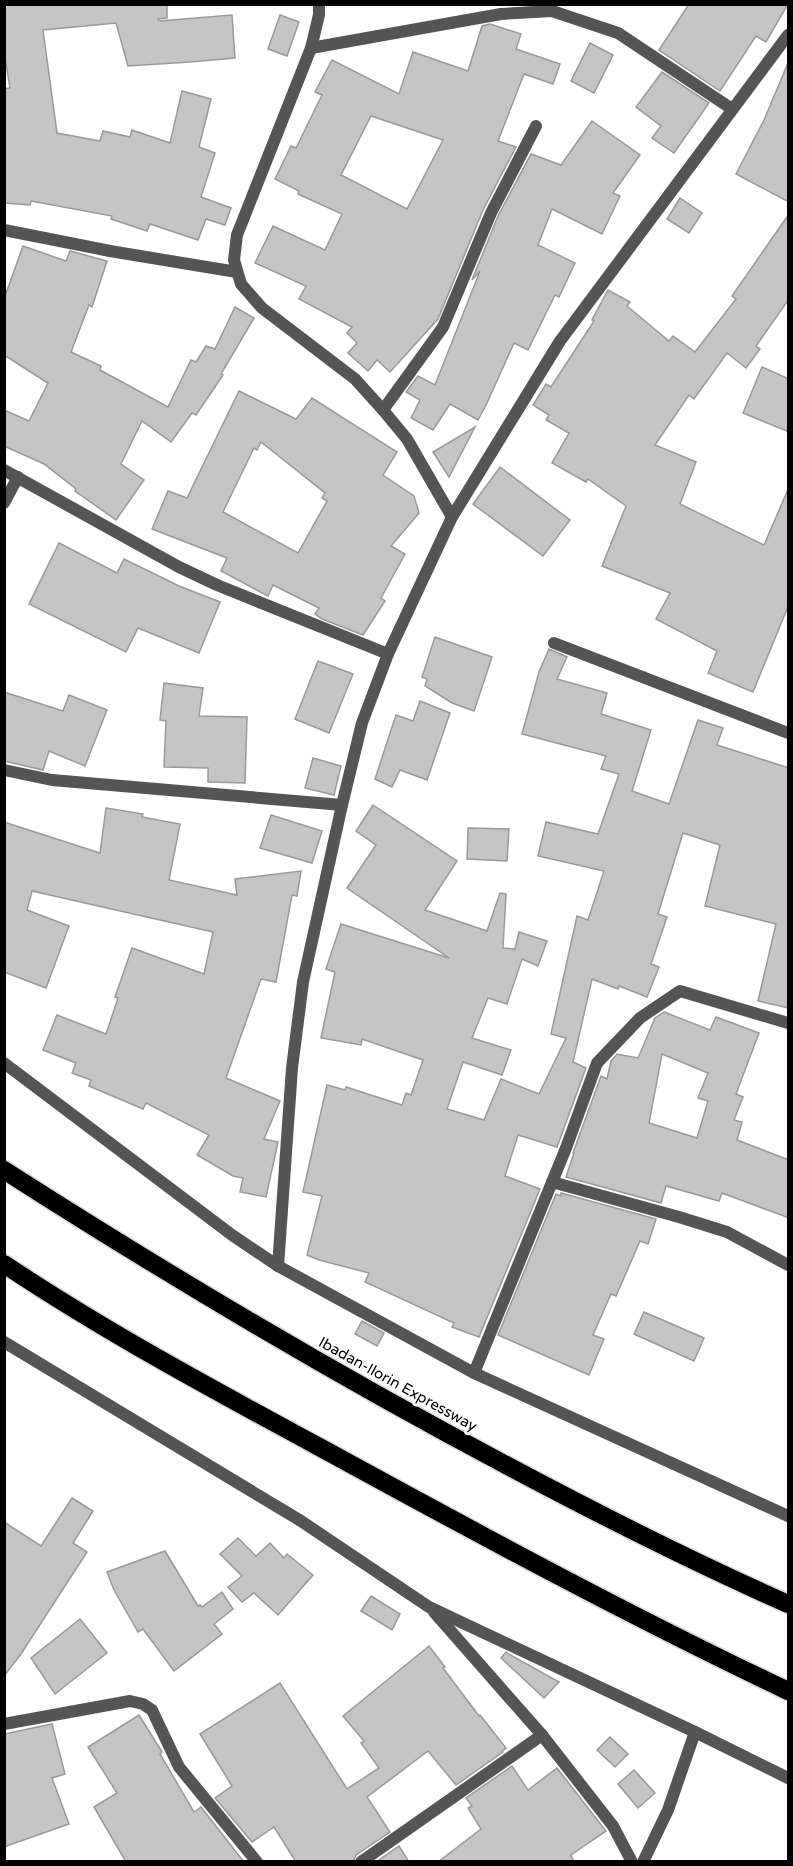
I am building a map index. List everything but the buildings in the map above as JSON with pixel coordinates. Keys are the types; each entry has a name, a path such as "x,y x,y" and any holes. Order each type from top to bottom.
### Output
{"highway":[{"name":"Ibadan-Ilorin Expressway","path":"4,1170 199,1291 417,1417 597,1513 789,1604"},
{"path":"4,1264 130,1341 447,1517 709,1653 789,1691"}],"street":[{"path":"320,4 312,48 237,235 234,260 237,272 241,284 262,308 355,380 383,410 407,439 452,517"},
{"path":"312,48 501,14 552,11 618,33 732,109"},
{"path":"278,1266 292,1068 303,982 362,723 388,654 452,517 560,340 732,109 787,40"},
{"path":"383,410 443,327 491,213 536,126"},
{"path":"4,230 110,251 237,272"},
{"path":"4,470 178,567 388,654"},
{"path":"4,503 18,477"},
{"path":"554,643 789,732"},
{"path":"4,770 52,780 342,805"},
{"path":"474,1373 552,1182 597,1064 640,1018 680,991 789,1023"},
{"path":"4,1063 232,1235 278,1266 474,1373 789,1515"},
{"path":"552,1182 727,1232 789,1265"},
{"path":"4,1342 301,1521 429,1607 789,1778"},
{"path":"429,1607 542,1735 613,1826 632,1862"},
{"path":"4,1724 130,1701 143,1704 152,1710 179,1767 257,1862"},
{"path":"643,1862 668,1810 695,1732"},
{"path":"361,1862 542,1735"}]}
